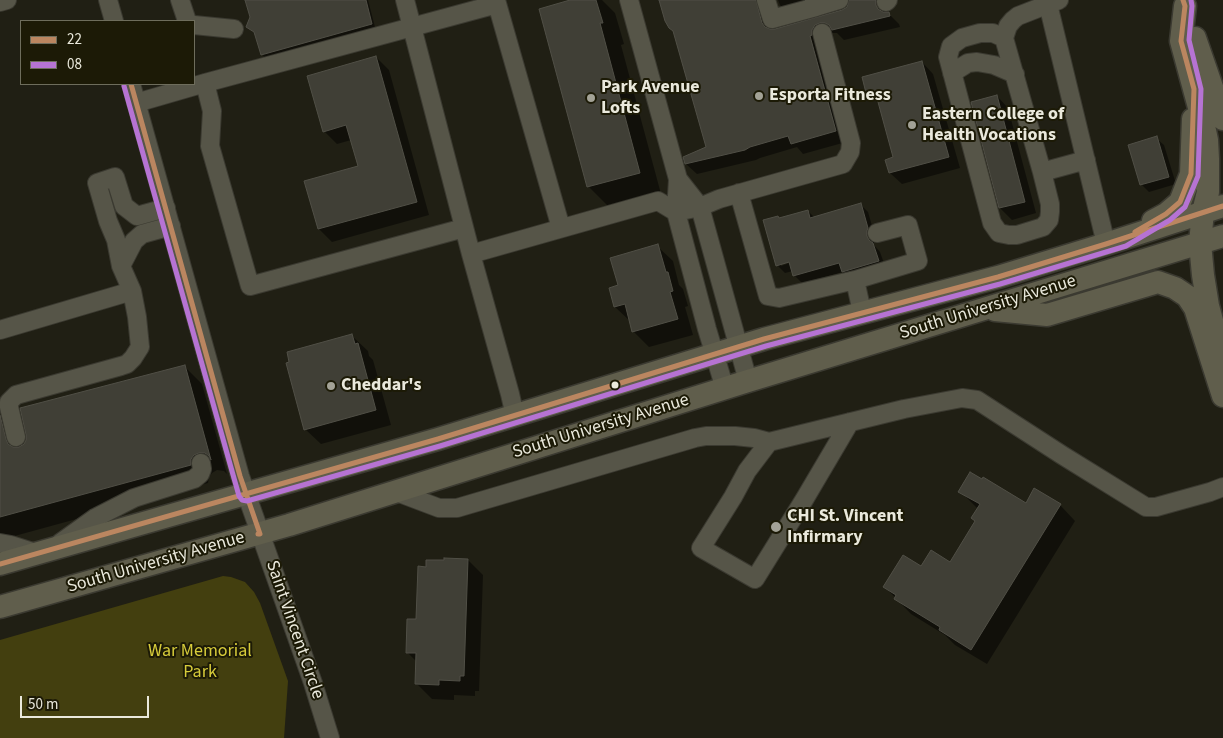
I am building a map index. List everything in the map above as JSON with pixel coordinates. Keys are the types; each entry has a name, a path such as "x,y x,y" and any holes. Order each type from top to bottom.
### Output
{"main road":[{"path":"1184,3 1181,41 1207,140 1208,192 1213,209 1200,244 1203,275 1208,306 1223,361"},
{"path":"1184,3 1223,120"},
{"path":"1114,242 1166,214 1180,202 1191,174 1194,90"},
{"name":"South University Avenue","path":"0,564 438,439 739,346 998,277 1114,242 1213,209"},
{"name":"South University Avenue","path":"0,607 260,534 724,388 1223,236"},
{"path":"984,309 1047,315 1158,282 1175,288 1187,296 1194,308 1223,396"}],"street":[{"path":"0,2 7,0"},
{"path":"108,0 114,20"},
{"path":"180,0 187,20"},
{"path":"405,0 464,228 510,394 514,416"},
{"path":"629,0 678,178 676,212 706,328 724,388"},
{"path":"766,0 772,19 815,3 839,0"},
{"path":"136,103 497,2 561,228"},
{"path":"1004,38 993,33 980,33 962,38 951,46 948,57 992,223 999,233 1017,235 1043,226 1048,220 1050,204 1004,38 1008,26 1018,16 1054,2 1086,160 1114,242"},
{"path":"195,25 234,29"},
{"path":"471,254 658,201 676,212 700,207 719,199 843,164 850,152 851,143 822,33"},
{"path":"952,73 968,63 977,62 994,65 1015,74"},
{"path":"205,83 212,111 210,146 250,286 464,228"},
{"name":"Saint Vincent Circle","path":"131,85 246,494 313,683 330,738"},
{"path":"1042,172 1086,160"},
{"path":"16,437 8,402 16,395 127,364 140,347 132,291 122,266 116,240 108,221 97,183 116,177 124,206 137,216 166,208"},
{"path":"678,178 700,207 748,381"},
{"path":"739,193 768,296 779,298 855,280 918,261 908,225 877,233"},
{"path":"122,266 134,241 142,234 171,226"},
{"path":"855,280 862,312"},
{"path":"0,330 132,291"},
{"path":"850,422 755,578 702,548 747,471 769,442 776,439 904,409 962,398 977,400 1146,507 1156,507 1223,487"},
{"path":"394,491 439,508 457,508 695,438 735,436 769,442"},
{"path":"0,544 45,551 95,518 134,498 194,479 200,474 202,469 201,463"}],"green space":[{"name":"War Memorial Park","path":"223,576 245,582 254,592 260,603 288,681 284,738 0,738 0,640"}],"building":[{"path":"245,0 366,0 372,24 261,55 254,32 246,27 250,17"},
{"name":"Park Avenue Lofts","path":"570,0 596,0 603,23 600,23 640,173 587,187 539,9"},
{"name":"Esporta Fitness","path":"659,0 756,0 762,23 770,29 842,10 847,7 849,0 876,0 878,9 883,12 889,12 890,16 832,30 829,25 820,23 815,25 812,30 812,35 810,36 836,131 791,144 788,136 745,150 685,164 683,157 706,147 673,31 665,21"},
{"path":"376,56 417,202 318,229 304,181 358,166 346,125 323,132 307,76"},
{"name":"Eastern College of Health Vocations","path":"922,61 949,157 889,173 885,160 893,157 875,91 866,93 862,77"},
{"path":"997,95 1025,202 999,208 971,102"},
{"path":"1157,136 1169,177 1140,185 1128,145"},
{"path":"861,203 868,228 867,236 873,243 879,261 842,272 839,263 793,276 789,262 776,266 763,220 778,216 779,218 808,210 810,218"},
{"path":"658,244 666,272 668,272 673,291 670,292 678,319 632,332 625,304 614,307 609,288 618,285 610,258"},
{"name":"Cheddar's","path":"352,334 355,344 358,343 376,410 304,430 286,363 289,362 287,352"},
{"path":"185,365 211,460 205,453 199,453 191,459 191,465 0,517 0,415 8,444 13,447 19,447 26,440 20,408"},
{"path":"970,472 982,479 983,477 1026,503 1034,488 1061,504 971,650 939,630 940,627 894,599 896,595 883,587 903,555 921,566 931,550 950,562 975,521 971,518 980,504 958,492"},
{"path":"444,558 468,559 464,676 460,676 460,681 439,680 439,685 415,684 416,653 406,653 407,619 416,619 418,566 426,567 426,560 444,560"}],"transit line":[{"name":"22","path":"1135,232 1166,214 1180,202 1191,174 1194,89 1181,41 1185,6 1183,0"},
{"name":"08","path":"124,86 239,496 242,500 247,501 440,446 766,346 1000,284 1126,246 1170,220 1185,207 1198,176 1201,89 1189,40 1191,0"},
{"name":"22","path":"131,85 240,476 260,534 258,534"},
{"name":"22","path":"0,564 438,439 764,339 998,277 1223,206"}],"place":[{"name":"Esporta Fitness","path":"759,96"},
{"name":"Park Avenue Lofts","path":"591,98"},
{"name":"Eastern College of Health Vocations","path":"912,125"},
{"name":"Cheddar's","path":"331,386"},
{"name":"CHI St. Vincent Infirmary","path":"776,527"}]}
